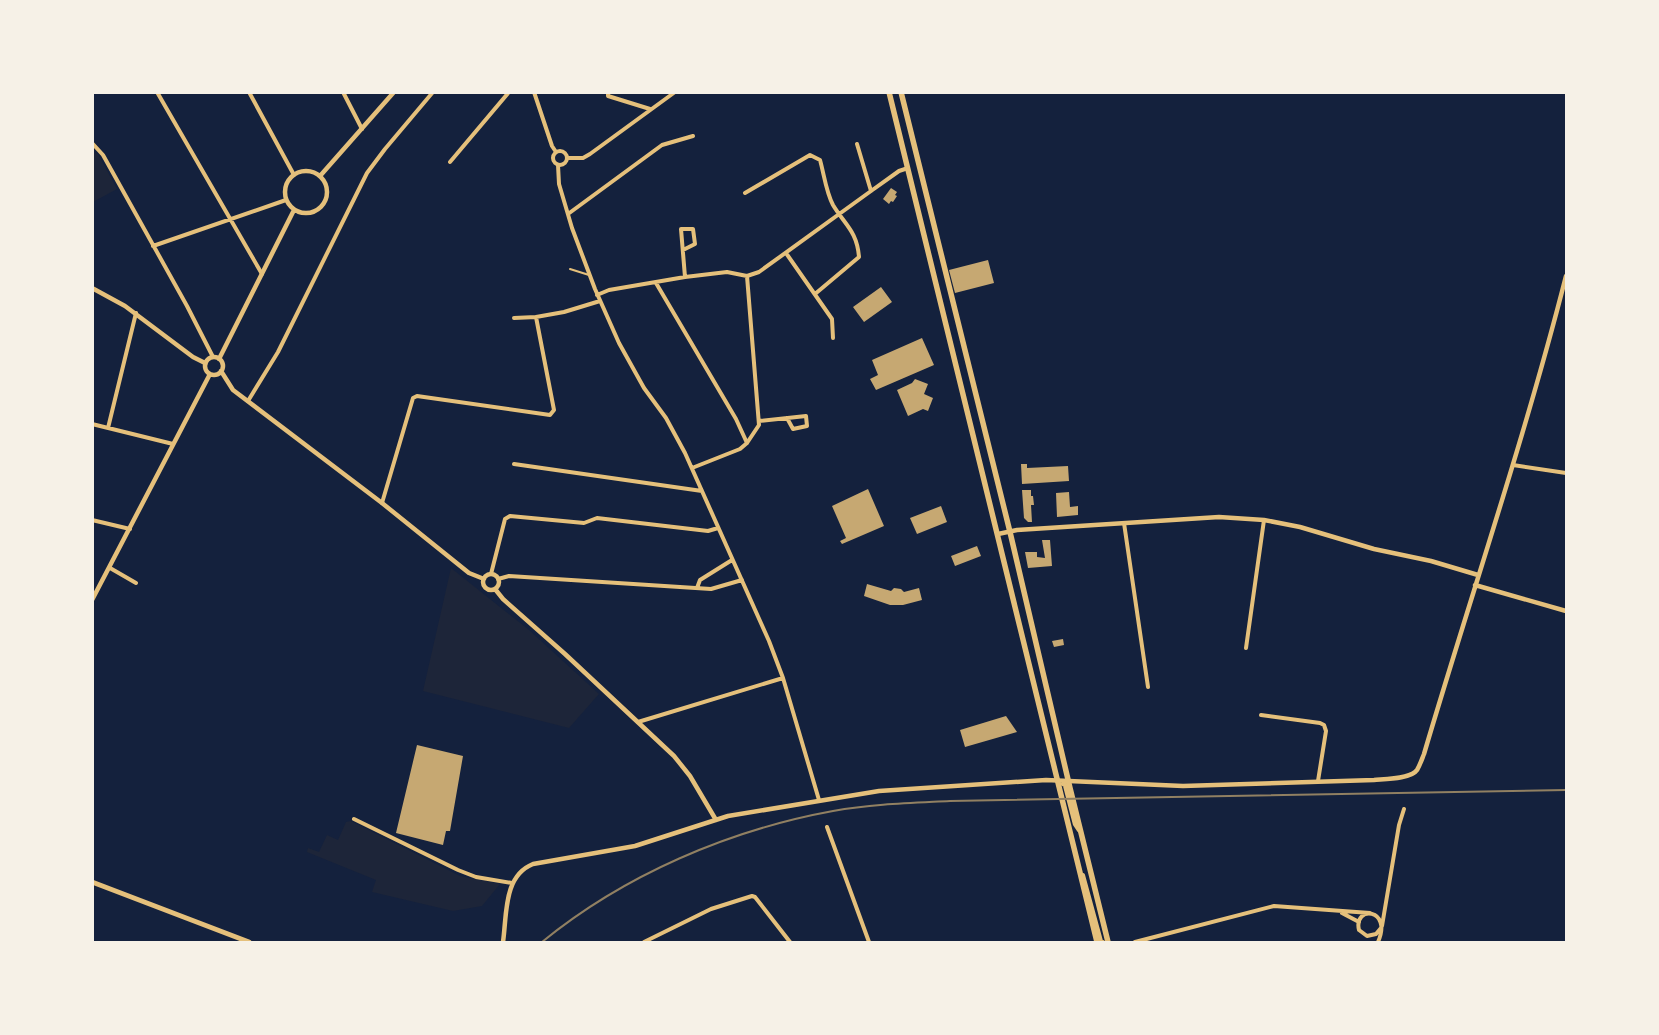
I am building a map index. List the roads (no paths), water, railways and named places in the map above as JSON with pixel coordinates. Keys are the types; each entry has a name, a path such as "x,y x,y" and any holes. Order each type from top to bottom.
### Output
{"main road":[{"path":"889,92 1057,781 1065,785"},
{"path":"901,92 1010,532 1072,815 1078,863 1098,942"},
{"path":"1065,785 1072,815 1083,837 1108,942"},
{"path":"92,882 248,942"}],"street":[{"path":"157,92 262,274"},
{"path":"249,92 294,175"},
{"path":"343,92 362,129"},
{"path":"320,176 394,92"},
{"path":"248,401 278,352 367,173 433,92"},
{"path":"450,162 509,92"},
{"path":"534,92 552,146 556,152"},
{"path":"608,92 608,96 650,109"},
{"path":"567,158 583,158 590,154 675,92"},
{"path":"568,214 662,145 693,136"},
{"path":"92,143 103,155 216,358 222,365 221,371 233,390 382,503 468,573 484,579"},
{"path":"857,144 871,190"},
{"path":"556,152 564,152 567,158"},
{"path":"556,152 553,160 558,165 559,184 597,295 619,343 644,388 666,418 692,468 769,641 783,678 820,800"},
{"path":"745,193 810,155 820,160 832,203 852,230 858,246 859,257 815,294"},
{"path":"558,165 564,164 567,158"},
{"path":"597,295 609,290 685,277 728,272 747,276 758,272 871,190 908,168"},
{"path":"307,171 320,176 327,188 327,196 320,208 307,214 294,210 286,200 285,186 294,175 307,171"},
{"path":"153,246 286,200"},
{"path":"216,358 262,274 294,210"},
{"path":"683,250 695,244 693,229 681,229 685,277"},
{"path":"786,252 832,319 833,338"},
{"path":"692,468 740,449 759,425 747,276"},
{"path":"503,942 510,888 519,872 533,864 635,846 728,816 879,791 1057,781 1065,785 1184,786 1404,777 1414,774 1424,754 1513,465 1566,276"},
{"path":"656,283 736,419 747,442"},
{"path":"92,288 136,314 193,357 206,363"},
{"path":"514,318 536,317 564,312 600,301"},
{"path":"108,428 136,314"},
{"path":"382,503 413,398 417,396 550,415 554,410 536,317"},
{"path":"210,374 206,369 206,363 209,359 216,358"},
{"path":"210,374 221,371"},
{"path":"92,600 210,374"},
{"path":"759,421 786,418 806,416 807,426 793,429 786,418"},
{"path":"92,424 173,444"},
{"path":"514,464 702,491"},
{"path":"1513,465 1566,473"},
{"path":"495,589 490,590 486,588 483,584 484,579 491,574 505,519 510,516 584,523 597,518 708,531 718,528"},
{"path":"998,534 1219,517 1264,520 1300,527 1374,549 1478,575"},
{"path":"92,520 130,529"},
{"path":"1246,648 1264,520"},
{"path":"1124,523 1148,687"},
{"path":"697,588 700,580 732,560"},
{"path":"110,568 136,583"},
{"path":"491,574 495,575 498,579 498,585 495,589"},
{"path":"498,579 509,576 711,589 742,580"},
{"path":"1475,585 1566,611"},
{"path":"495,589 503,600 565,654 674,756 690,776 716,820"},
{"path":"638,722 783,678"},
{"path":"1261,715 1324,725 1326,731 1318,781"},
{"path":"1378,942 1399,825 1404,809"},
{"path":"354,819 458,870 476,877 512,883"},
{"path":"827,827 869,942"},
{"path":"1078,863 1085,880 1101,941 1103,942"},
{"path":"644,942 711,909 752,896 755,897 790,942"},
{"path":"1135,942 1274,906 1370,913 1376,915 1381,920 1382,927 1376,934 1367,936 1360,930 1359,922 1363,915 1370,913"},
{"path":"1376,915 1382,912 1385,906"},
{"path":"1340,912 1359,922"}],"lane":[{"path":"570,269 589,275"}],"railway":[{"path":"542,942 607,896 679,859 755,830 833,811 892,804 950,801 1566,790"}]}
